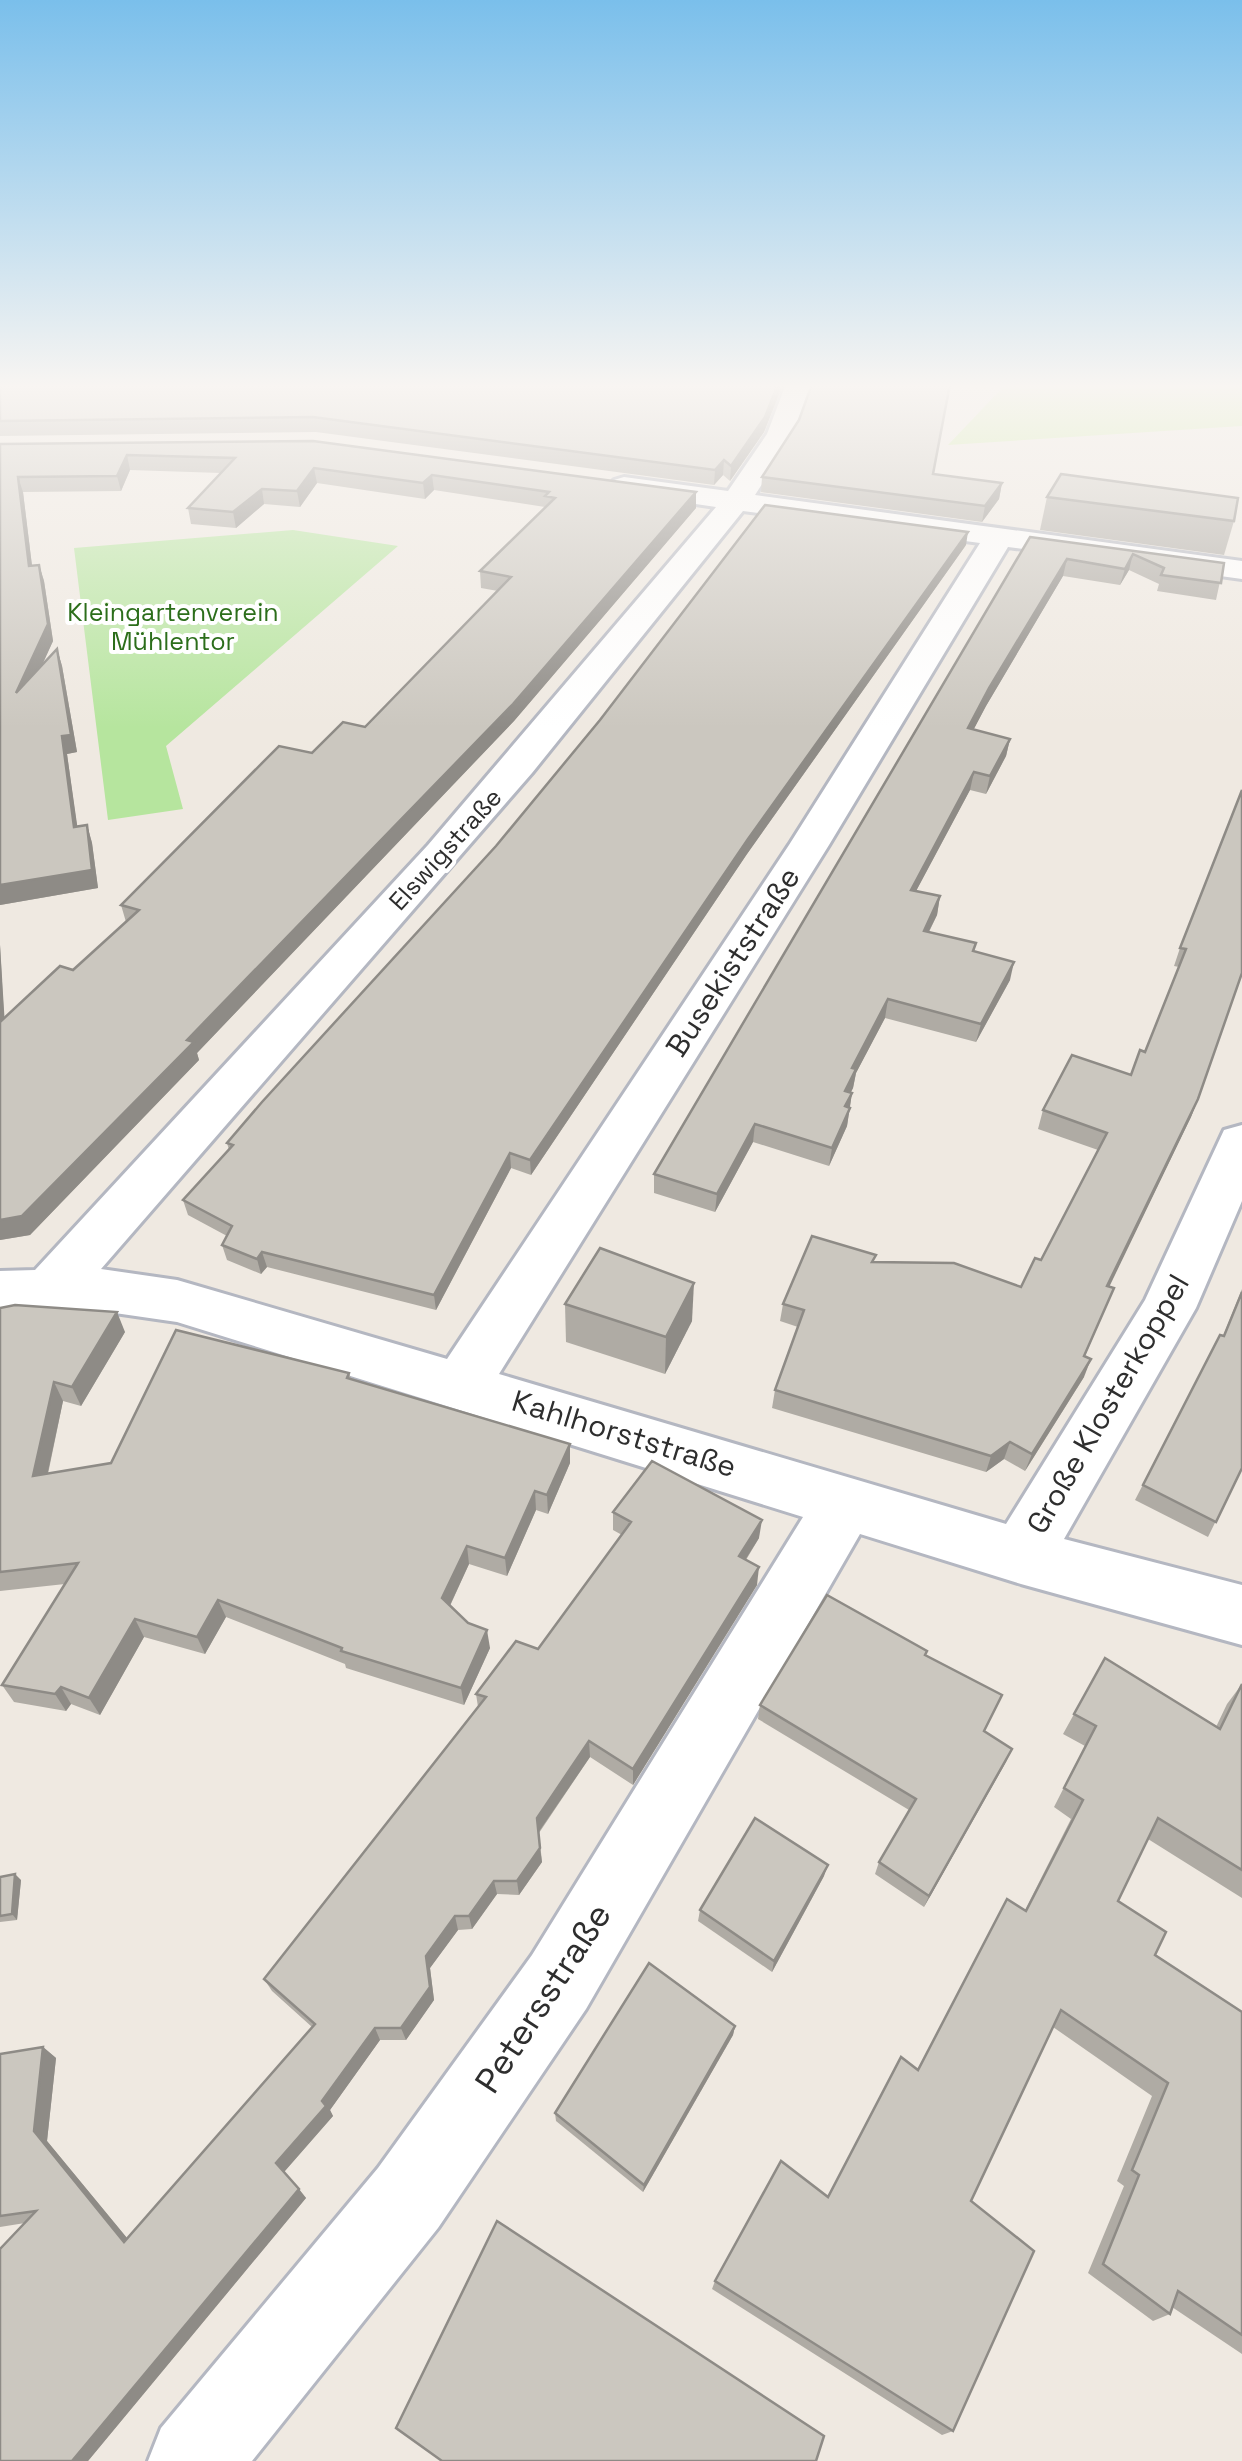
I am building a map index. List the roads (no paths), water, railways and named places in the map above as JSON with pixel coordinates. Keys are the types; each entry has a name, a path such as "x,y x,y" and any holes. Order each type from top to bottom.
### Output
{"street":[{"path":"726,499 1242,570"},
{"name":"Elswigstraße","path":"26,1290 582,693 735,500"},
{"name":"Busekiststraße","path":"462,1384 808,845 999,537"},
{"name":"Große Klosterkoppel","path":"1021,1556 1169,1308 1242,1142"},
{"name":"Kahlhorststraße","path":"26,1290 177,1301 1021,1556 1242,1614"},
{"name":"Petersstraße","path":"194,2461 408,2198 559,1982 846,1502"}],"park label":[{"name":"Kleingartenverein Mühlentor","path":"173,626"}]}
